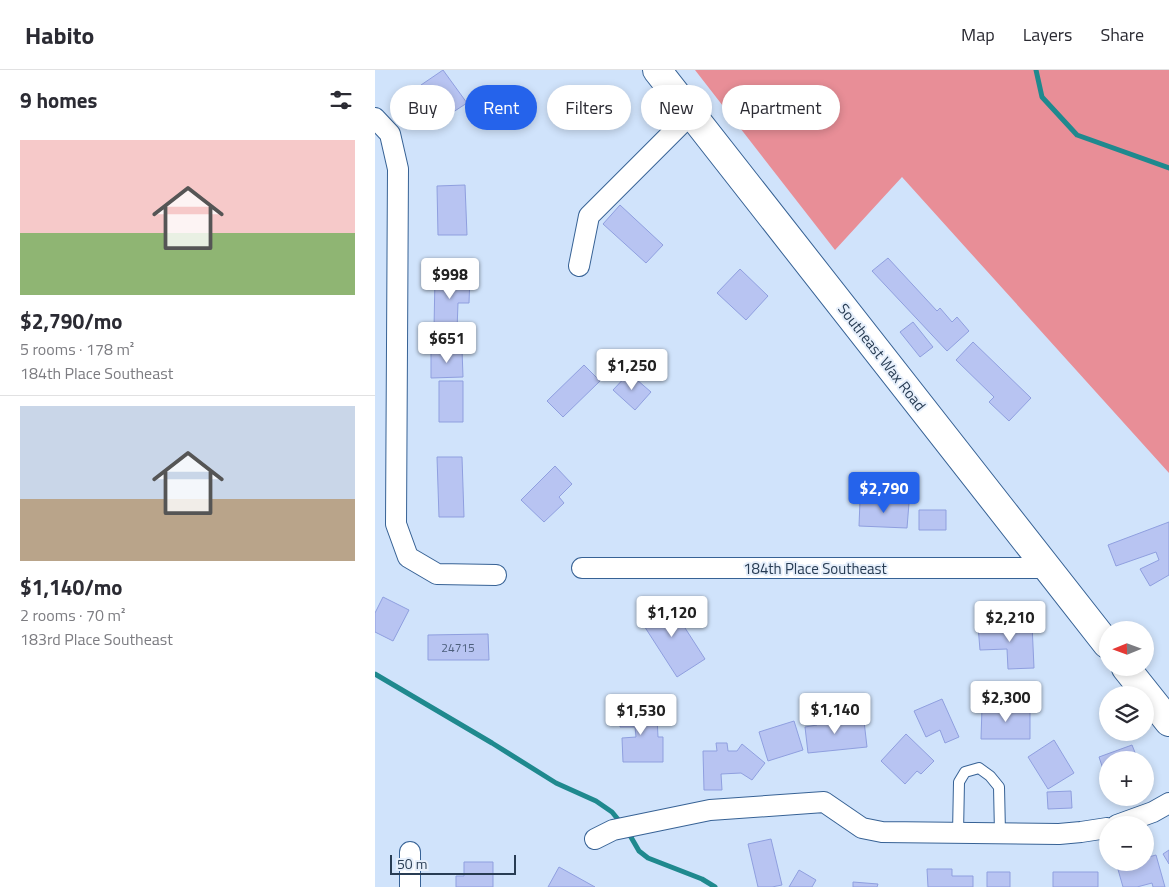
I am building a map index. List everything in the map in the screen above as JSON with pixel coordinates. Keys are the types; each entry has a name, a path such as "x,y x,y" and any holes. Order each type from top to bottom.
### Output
{"street":[{"name":"Southeast Wax Road","path":"657,70 669,85"},
{"path":"375,118 390,134 398,169 396,524 408,557 437,574 496,575"},
{"path":"579,266 589,216 675,130"},
{"name":"Southeast Wax Road","path":"704,130 1099,634"},
{"name":"184th Place Southeast","path":"582,568 1048,568"},
{"path":"1132,676 1169,722"},
{"path":"595,839 613,830 710,810 824,802 862,828 882,832 1059,834 1099,829"},
{"path":"1142,816 1169,803"},
{"path":"410,852 410,887"}],"lane":[{"path":"958,833 959,782 965,772 979,768 999,786 1000,833"}],"shaded area":[{"path":"695,70 1169,70 1169,473 902,177 835,250 742,130 840,130 840,85 722,85 722,105 712,92 712,85 707,85"}],"building":[{"path":"443,70 454,85 421,85"},
{"path":"455,86 465,100 465,104 455,111"},
{"path":"465,185 467,235 438,235 437,186"},
{"path":"620,205 663,245 646,263 603,224"},
{"path":"888,258 937,311 940,308 952,322 957,317 969,331 947,351 872,271"},
{"path":"740,269 768,296 746,320 717,293"},
{"path":"435,276 470,276 469,303 458,303 457,330 434,329"},
{"path":"913,322 933,347 920,357 900,332"},
{"path":"973,342 1031,398 1009,421 989,402 994,397 956,360"},
{"path":"462,349 463,377 431,378 431,350"},
{"path":"584,365 600,381 563,417 547,401"},
{"path":"629,373 651,392 635,410 613,390"},
{"path":"439,381 463,381 463,422 439,422"},
{"path":"437,457 462,457 464,517 439,517"},
{"path":"555,466 572,484 559,497 564,503 544,522 521,500"},
{"path":"860,501 909,503 907,528 859,526"},
{"path":"919,510 946,510 946,530 919,530"},
{"path":"1169,522 1169,575 1150,586 1140,569 1159,560 1156,552 1116,566 1108,545"},
{"path":"383,597 409,610 393,641 375,632 375,613"},
{"path":"667,600 705,659 677,677 639,618"},
{"path":"1032,624 1034,668 1008,669 1007,649 980,650 978,626"},
{"path":"488,634 489,660 428,660 428,635"},
{"path":"942,699 959,737 945,743 940,730 926,737 914,711"},
{"path":"620,706 649,706 649,717 657,717 658,737 663,737 663,762 623,762 622,738 636,737 635,727 620,727"},
{"path":"982,707 1030,708 1030,739 981,739"},
{"path":"827,711 829,724 864,721 867,747 808,753 805,727 817,725 816,712"},
{"path":"794,721 803,750 768,761 759,732"},
{"path":"906,734 934,761 921,774 917,771 905,784 881,761"},
{"path":"1054,740 1074,773 1048,789 1028,757"},
{"path":"716,743 727,743 728,751 737,751 742,744 765,763 752,780 741,773 721,774 722,790 704,790 703,751 717,751"},
{"path":"1132,745 1134,751 1116,751"},
{"path":"1071,791 1072,808 1048,809 1047,792"},
{"path":"771,839 782,885 758,887 748,844"},
{"path":"1169,850 1169,864 1163,854"},
{"path":"1156,855 1165,887 1153,887 1152,883 1137,887 1123,887 1118,871 1154,871 1154,856"},
{"path":"464,862 493,862 493,887 456,887 456,876 464,876"},
{"path":"559,867 595,887 548,887"},
{"path":"927,869 952,869 952,876 973,876 973,887 928,887"},
{"path":"799,870 816,880 812,887 789,887"},
{"path":"987,872 1010,872 1010,887 987,887"},
{"path":"1053,872 1098,872 1098,887 1053,887"},
{"path":"853,882 878,884 877,887 853,887"}],"waterway":[{"path":"1036,70 1042,97 1077,135 1169,168"},
{"path":"375,674 556,783 596,801 612,812 621,823"},
{"path":"628,832 639,851 648,858 702,879 715,887"}]}
